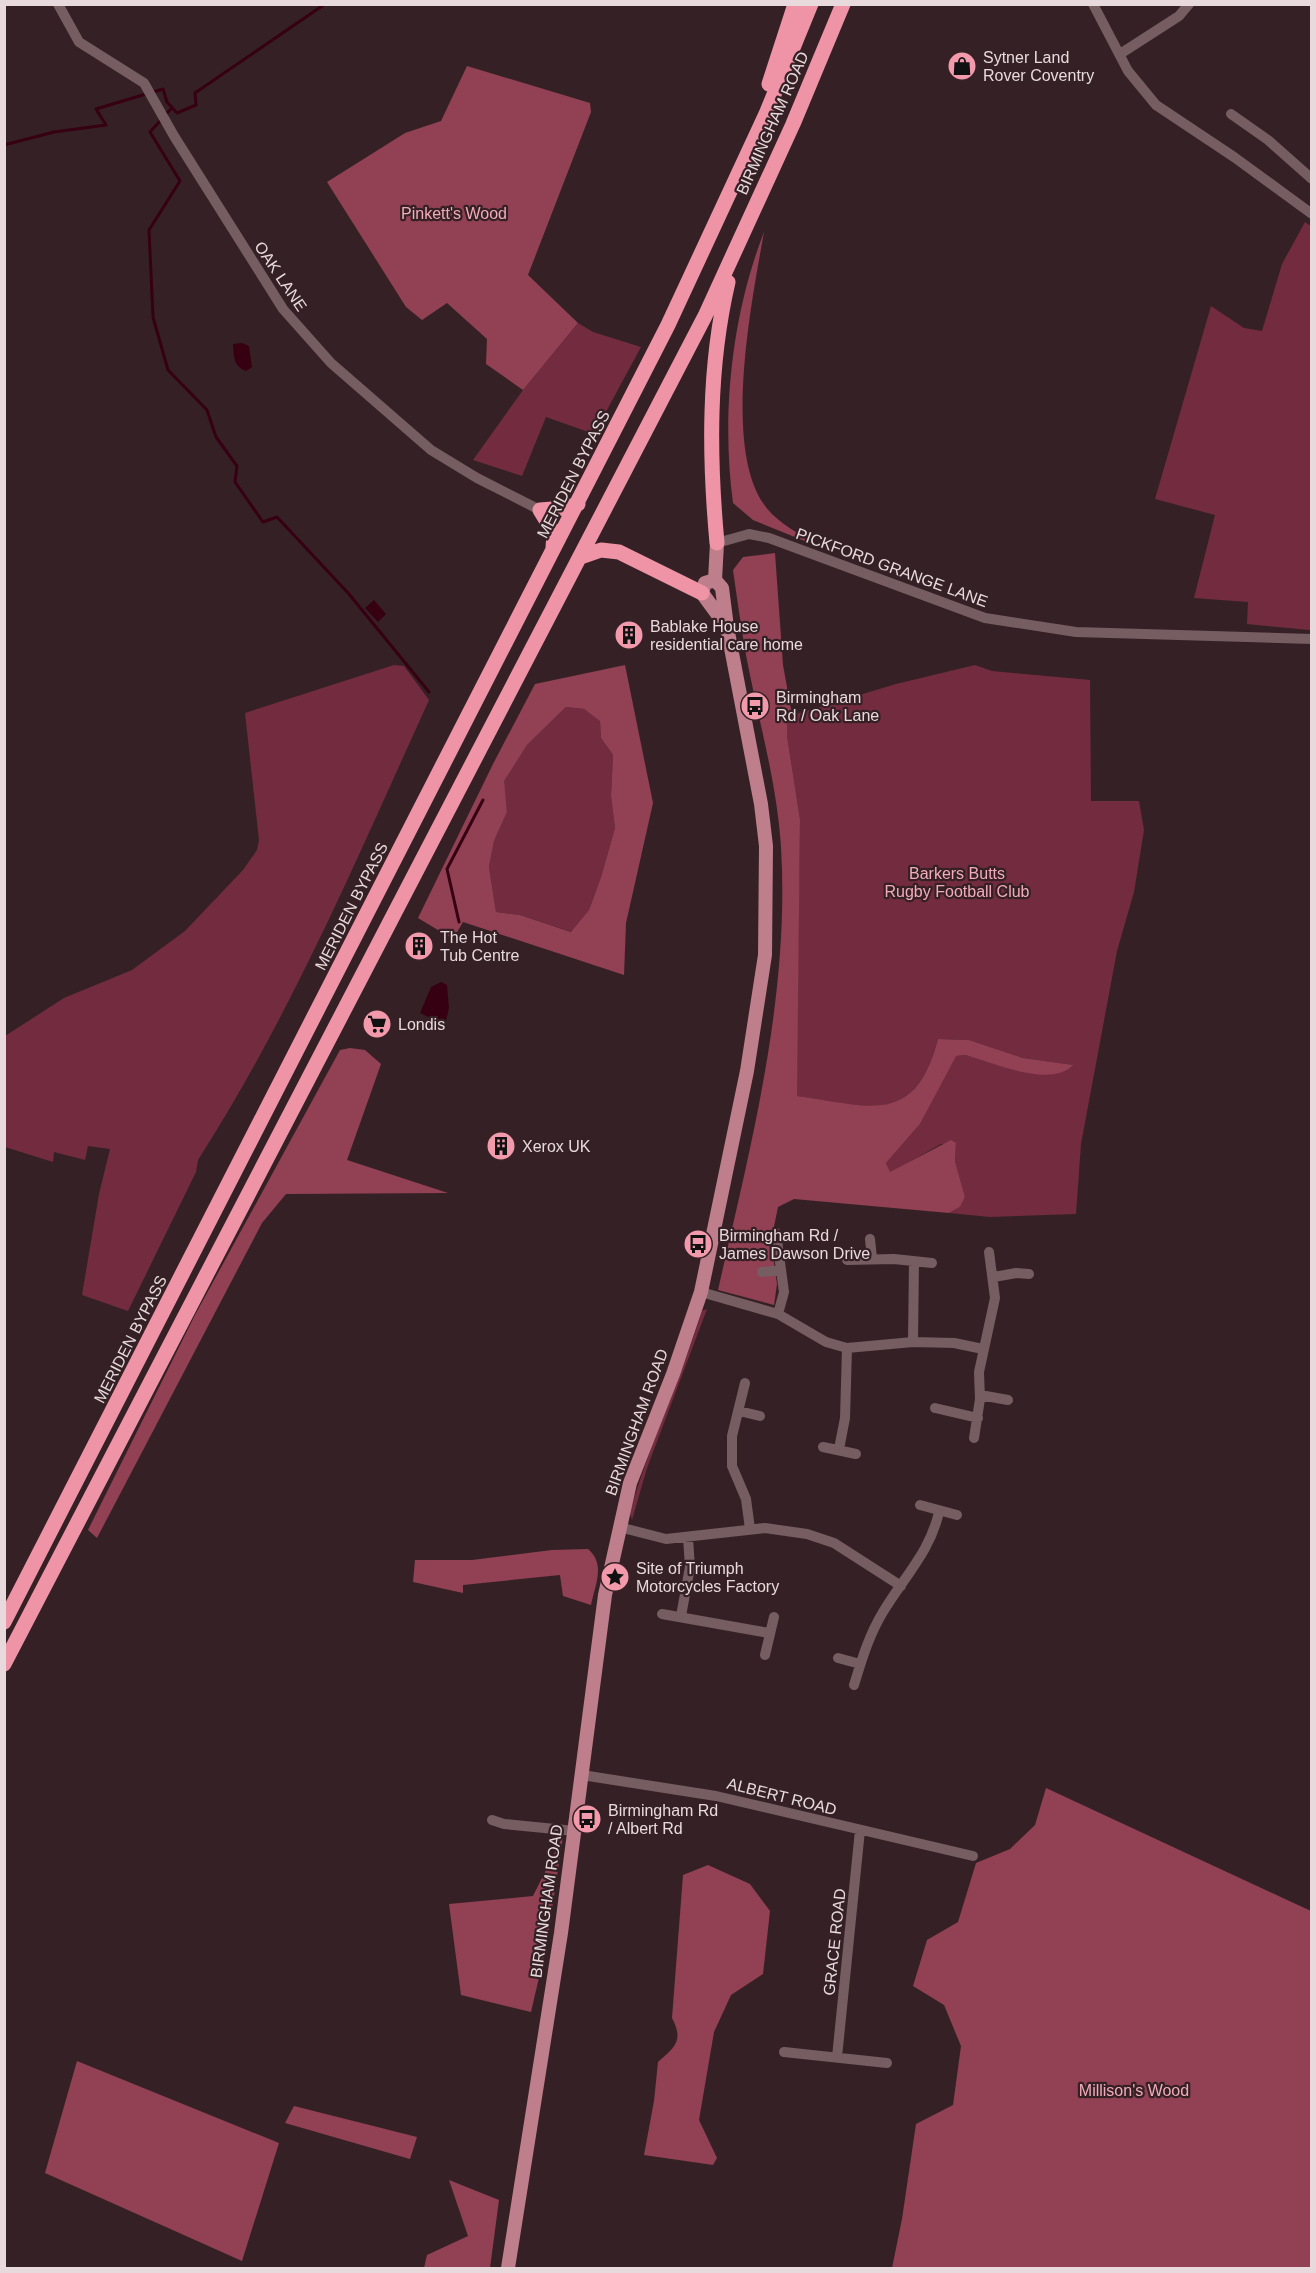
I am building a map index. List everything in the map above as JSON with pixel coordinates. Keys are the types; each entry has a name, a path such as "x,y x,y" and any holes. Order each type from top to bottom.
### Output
{"highway":[{"path":"736,180 795,4"},
{"name":"BIRMINGHAM ROAD","path":"726,204 811,4"},
{"name":"BIRMINGHAM ROAD","path":"734,256 843,4"},
{"name":"MERIDEN BYPASS","path":"4,1623 578,504 669,325 726,204"},
{"path":"717,543 711,446 713,375 718,330 734,256"},
{"path":"4,1664 581,557 734,256"},
{"path":"553,553 554,533 540,510 565,508 578,504"},
{"path":"581,557 601,550 619,552 706,598"}],"main road":[{"path":"715,580 717,543"},
{"path":"715,580 721,585 723,593 719,601 706,598 705,583 715,580"},
{"name":"BIRMINGHAM ROAD","path":"508,2268 574,1831 598,1644 619,1527 630,1483 674,1374 701,1292 758,1010 765,955 766,846 761,804 727,627 723,593"},
{"name":"BIRMINGHAM ROAD","path":"706,598 727,627"}],"street":[{"name":"OAK LANE","path":"58,4 79,42 135,75 149,90 283,309 331,363 431,450 477,478 540,510"},
{"path":"1093,4 1138,85 1156,105 1234,156 1311,214"},
{"path":"1120,54 1179,16 1189,4"},
{"path":"1232,114 1268,140 1311,179"},
{"name":"PICKFORD GRANGE LANE","path":"717,543 749,534 769,538 986,618 1076,632 1311,639"},
{"path":"776,1233 784,1292 778,1314"},
{"path":"870,1239 872,1258"},
{"path":"974,1438 980,1395 979,1372 995,1298 989,1252"},
{"path":"847,1260 872,1258 932,1263"},
{"path":"913,1342 914,1262"},
{"path":"762,1272 781,1270"},
{"path":"994,1277 1016,1273 1029,1274"},
{"path":"701,1292 778,1314 826,1342 847,1348 913,1342 954,1343 983,1349"},
{"path":"839,1449 845,1418 847,1348"},
{"path":"746,1383 732,1436 732,1466 746,1499 750,1529"},
{"path":"980,1395 1008,1400"},
{"path":"935,1408 978,1418"},
{"path":"739,1411 760,1416"},
{"path":"823,1447 856,1454"},
{"path":"920,1506 957,1515"},
{"path":"854,1685 865,1646 934,1534 939,1512"},
{"path":"619,1527 666,1539 765,1528 807,1534 834,1543 901,1586"},
{"path":"681,1616 690,1567 688,1538"},
{"path":"662,1614 769,1633"},
{"path":"765,1655 774,1617"},
{"path":"838,1658 860,1664"},
{"name":"ALBERT ROAD","path":"582,1775 716,1796 973,1856"},
{"path":"492,1820 504,1824 574,1831"},
{"name":"GRACE ROAD","path":"837,2058 860,1830"},
{"path":"784,2052 887,2063"}],"green space":[{"name":"Pinkett's Wood","path":"467,66 590,103 591,112 528,275 578,323 523,390 486,364 487,339 447,303 422,320 406,307 327,182 405,133 441,121"},
{"path":"1305,222 1312,227 1312,629 1309,630 1247,624 1248,602 1194,598 1215,515 1155,499 1211,306 1244,328 1262,331 1282,264"},
{"path":"764,232 753,295 744,370 745,445 751,477 763,503 780,521 817,546 753,520 733,503 728,435 732,365 744,296"},
{"path":"578,323 593,332 641,347 594,434 546,417 522,476 473,460 523,390"},
{"path":"775,553 783,665 792,715 787,720 787,736 800,819 797,1096 866,1106 885,1105 901,1099 916,1087 928,1068 938,1039 969,1040 1023,1058 1073,1065 1063,1072 1050,1075 1036,1074 1005,1068 965,1055 956,1056 920,1124 886,1163 890,1172 951,1140 956,1143 955,1161 965,1197 960,1207 949,1213 794,1199 778,1207 771,1241 777,1284 774,1305 718,1290 765,1070 780,959 782,903 781,847 776,799 746,655 733,570 743,557"},
{"path":"394,665 404,666 429,700 322,934 263,1049 198,1160 196,1172 128,1311 82,1295 99,1194 110,1149 88,1146 85,1160 54,1152 53,1162 5,1147 5,1036 64,998 132,970 185,931 243,870 257,850 259,840 245,713"},
{"path":"625,665 653,803 626,923 624,975 463,922 453,939 418,918 535,684","holes":["566,707 584,709 600,721 601,738 613,755 611,796 615,828 589,910 571,932 520,915 496,912 489,867 494,841 507,812 504,781 527,745"]},
{"name":"Barkers Butts Rugby Football Club","path":"975,665 992,671 1090,680 1091,801 1139,801 1144,830 1134,892 1117,951 1081,1144 1076,1214 990,1217 949,1213 960,1207 965,1197 955,1161 956,1144 941,1144 890,1173 886,1163 920,1124 955,1056 965,1055 989,1061 1072,1065 1023,1058 969,1040 938,1039 928,1068 915,1088 901,1099 884,1105 866,1106 796,1096 800,819 787,736 787,720 793,715 896,684"},
{"path":"566,707 584,709 600,720 601,738 613,755 611,796 615,828 589,910 572,932 520,915 496,912 489,867 494,841 507,812 503,781 527,745"},
{"path":"350,1048 365,1050 381,1064 347,1160 448,1193 286,1194 262,1223 97,1538 88,1530 195,1315 340,1050"},
{"path":"707,1309 647,1468 632,1520 630,1513 646,1462 702,1311"},
{"path":"588,1549 597,1561 598,1568 591,1605 563,1596 560,1575 463,1585 463,1593 413,1582 415,1560 472,1560 552,1550"},
{"name":"Millison's Wood","path":"1046,1788 1311,1911 1311,2268 892,2268 902,2219 916,2124 953,2105 961,2046 944,2005 913,1986 927,1940 958,1922 976,1863 1010,1849 1035,1825"},
{"path":"563,1836 547,1943 531,2012 461,1995 449,1904 533,1896"},
{"path":"708,1865 750,1884 770,1911 763,1974 731,1995 714,2032 699,2120 717,2158 713,2165 644,2155 654,2101 658,2062 673,2048 677,2038 676,2026 672,2018 683,1875"},
{"path":"77,2061 279,2143 242,2261 45,2173"},
{"path":"294,2106 417,2137 410,2159 285,2123"},
{"path":"449,2180 499,2200 490,2268 424,2268 427,2255 468,2236"}],"shaded area":[{"path":"242,343 249,346 252,367 246,371 236,363 234,356 233,344"},
{"path":"374,600 386,614 378,622 365,608"},
{"path":"441,982 447,985 449,1008 445,1025 420,1013 431,987"}],"waterway":[{"path":"4,145 54,132 106,125 96,109 163,89 167,102 177,113 196,105 195,93 325,4"},
{"path":"165,115 172,108"},
{"path":"161,120 150,132 180,181 149,230 153,317 168,370 207,410 216,437 237,466 235,482 263,522 277,517 349,594 429,692"},
{"path":"459,922 447,869 483,800"}],"place":[{"name":"Sytner Land Rover Coventry","path":"962,66"},
{"name":"Bablake House residential care home","path":"629,635"},
{"name":"Birmingham Rd / Oak Lane","path":"755,706"},
{"name":"The Hot Tub Centre","path":"419,946"},
{"name":"Londis","path":"377,1024"},
{"name":"Xerox UK","path":"501,1146"},
{"name":"Birmingham Rd / James Dawson Drive","path":"698,1244"},
{"name":"Site of Triumph Motorcycles Factory","path":"615,1577"},
{"name":"Birmingham Rd / Albert Rd","path":"587,1819"}]}
